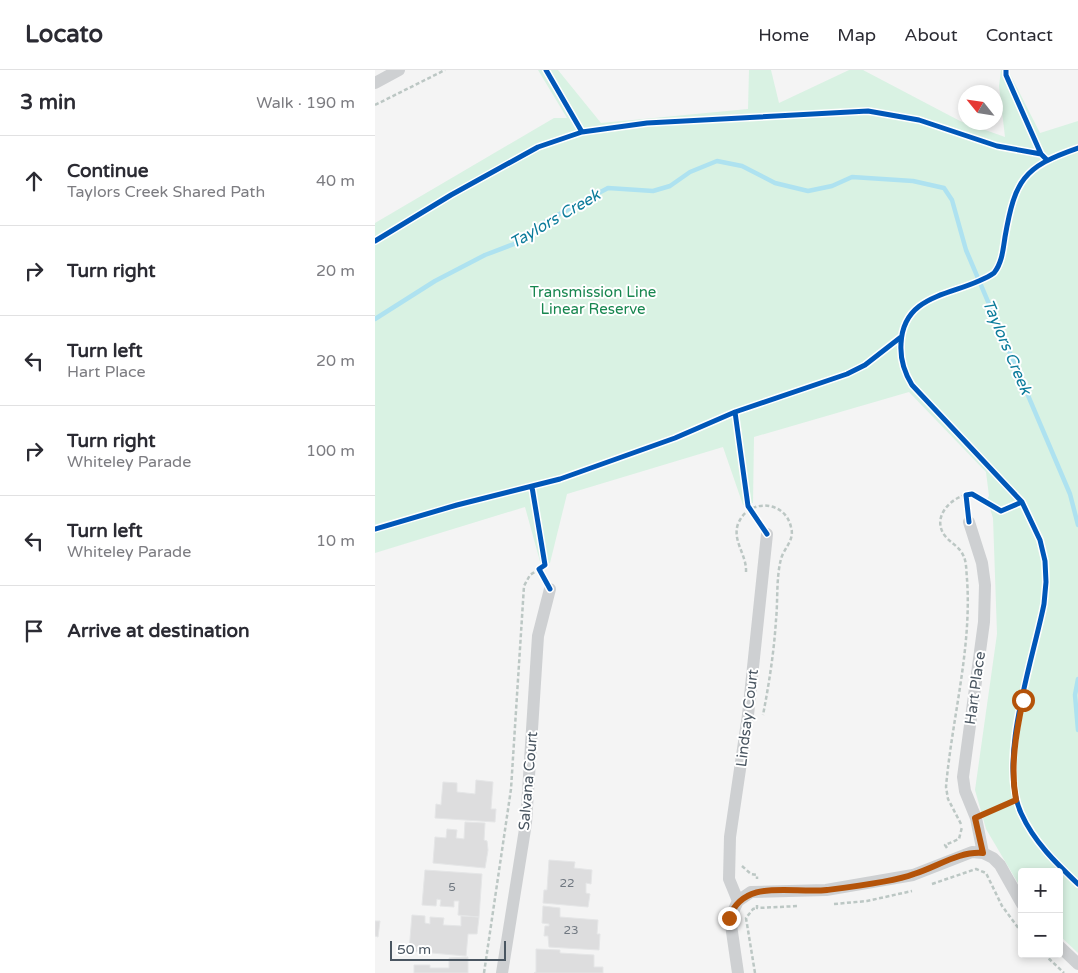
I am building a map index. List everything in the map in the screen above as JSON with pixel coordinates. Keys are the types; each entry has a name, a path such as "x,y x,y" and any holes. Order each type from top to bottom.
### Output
{"street":[{"path":"375,82 399,70"},
{"name":"Hart Place","path":"969,522 982,563 985,594 984,622 963,777 965,791 975,818 983,853"},
{"name":"Lindsay Court","path":"738,901 729,879 729,837 749,715 767,534"},
{"name":"Salvana Court","path":"502,973 526,823 538,636 550,589"},
{"path":"738,973 729,918 738,901 757,891 826,890 913,875 972,852 983,853 993,858 1000,865 1018,897"},
{"path":"1063,950 1078,964"}],"path":[{"path":"375,106 445,70"},
{"path":"961,824 948,798 947,787 967,619 966,564 963,554 946,537 941,529 940,520 955,497 969,494 969,522"},
{"path":"746,572 746,559 736,536 741,517 749,507 757,505 774,508 786,517 791,526 792,536 781,558 775,635 762,722"},
{"path":"749,507 754,515"},
{"path":"484,973 511,789 524,586 530,575 545,565"},
{"path":"539,569 550,589"},
{"path":"743,858 742,866 751,874 757,875 757,908"},
{"path":"931,885 976,868 987,874 1002,906 1018,928"},
{"path":"833,904 867,901 913,891"},
{"path":"755,973 746,918 753,909 757,908 805,906"},
{"path":"1048,958 1064,973"}],"green space":[{"name":"Transmission Line Linear Reserve","path":"538,70 558,70 601,123 748,109 749,70 771,70 779,103 849,70 863,70 958,120 958,130 985,130 1005,137 1003,85 999,85 1001,70 1010,70 1010,74 1040,133 1078,121 1078,953 1063,939 1063,868 1018,868 1018,883 986,829 975,790 997,634 993,518 987,499 989,496 986,472 909,392 754,437 753,503 743,505 723,447 567,494 550,563 541,565 525,507 375,553 375,223 554,118 567,118"}],"building":[{"path":"476,780 493,782 491,809 496,809 495,822 435,818 436,804 441,805 443,782 457,783 457,792 475,794"},
{"path":"465,822 485,823 484,840 487,841 488,850 485,868 433,863 435,837 446,838 447,829 457,830 456,838 464,839"},
{"path":"549,860 575,862 574,868 592,870 591,884 586,883 586,893 590,894 588,907 543,903 544,890 547,890"},
{"path":"425,870 482,874 479,917 458,915 459,901 454,901 454,907 440,906 441,900 437,899 436,906 422,905"},
{"path":"543,906 560,908 560,917 598,920 597,934 600,934 599,950 549,947 548,936 544,936 545,926 549,926 549,924 542,923"},
{"path":"412,915 425,916 425,923 430,924 430,917 444,918 443,925 461,926 461,916 479,917 477,934 468,934 466,956 409,951"},
{"path":"375,921 380,921 378,937 375,936"},
{"path":"536,949 560,950 560,953 594,955 594,967 603,967 603,973 534,973 536,972"},
{"path":"468,957 468,973 414,973 414,965 430,965 430,968 449,968 449,958"}],"waterway":[{"name":"Taylors Creek","path":"375,319 435,281 485,255 514,244 541,224 608,188 653,191 670,186 690,172 717,161 742,166 775,183 808,191 832,186 852,177 913,181 944,188 952,200 966,250 1070,494 1078,525"},
{"name":"Taylors Creek","path":"1078,679 1075,695 1078,730"}],"cycle path":[{"path":"546,70 582,132"},
{"path":"1006,70 1006,75 1041,154"},
{"path":"375,241 451,195 538,147 582,132 647,123 868,111 919,120 997,146 1041,154 1046,159"},
{"path":"1078,148 1045,162 1033,169 1025,178 1013,202 1002,256 994,273 923,304 912,313 904,326 901,344 903,366 912,385 1022,502 1040,540 1045,561 1044,604 1019,710 1013,766 1015,791 1021,813 1032,833 1054,860 1078,884"},
{"path":"375,529 457,505 560,479 675,438 735,412 847,374 865,365 901,337"},
{"path":"735,412 748,506 767,534"},
{"path":"532,487 545,565 539,569 550,589"},
{"path":"969,522 966,495 972,494 1001,511 1022,502"}],"route":[{"path":"729,918 738,901 751,892 826,890 913,875 972,852 983,853 975,818 1016,800 1013,786 1013,765 1023,700"}]}
